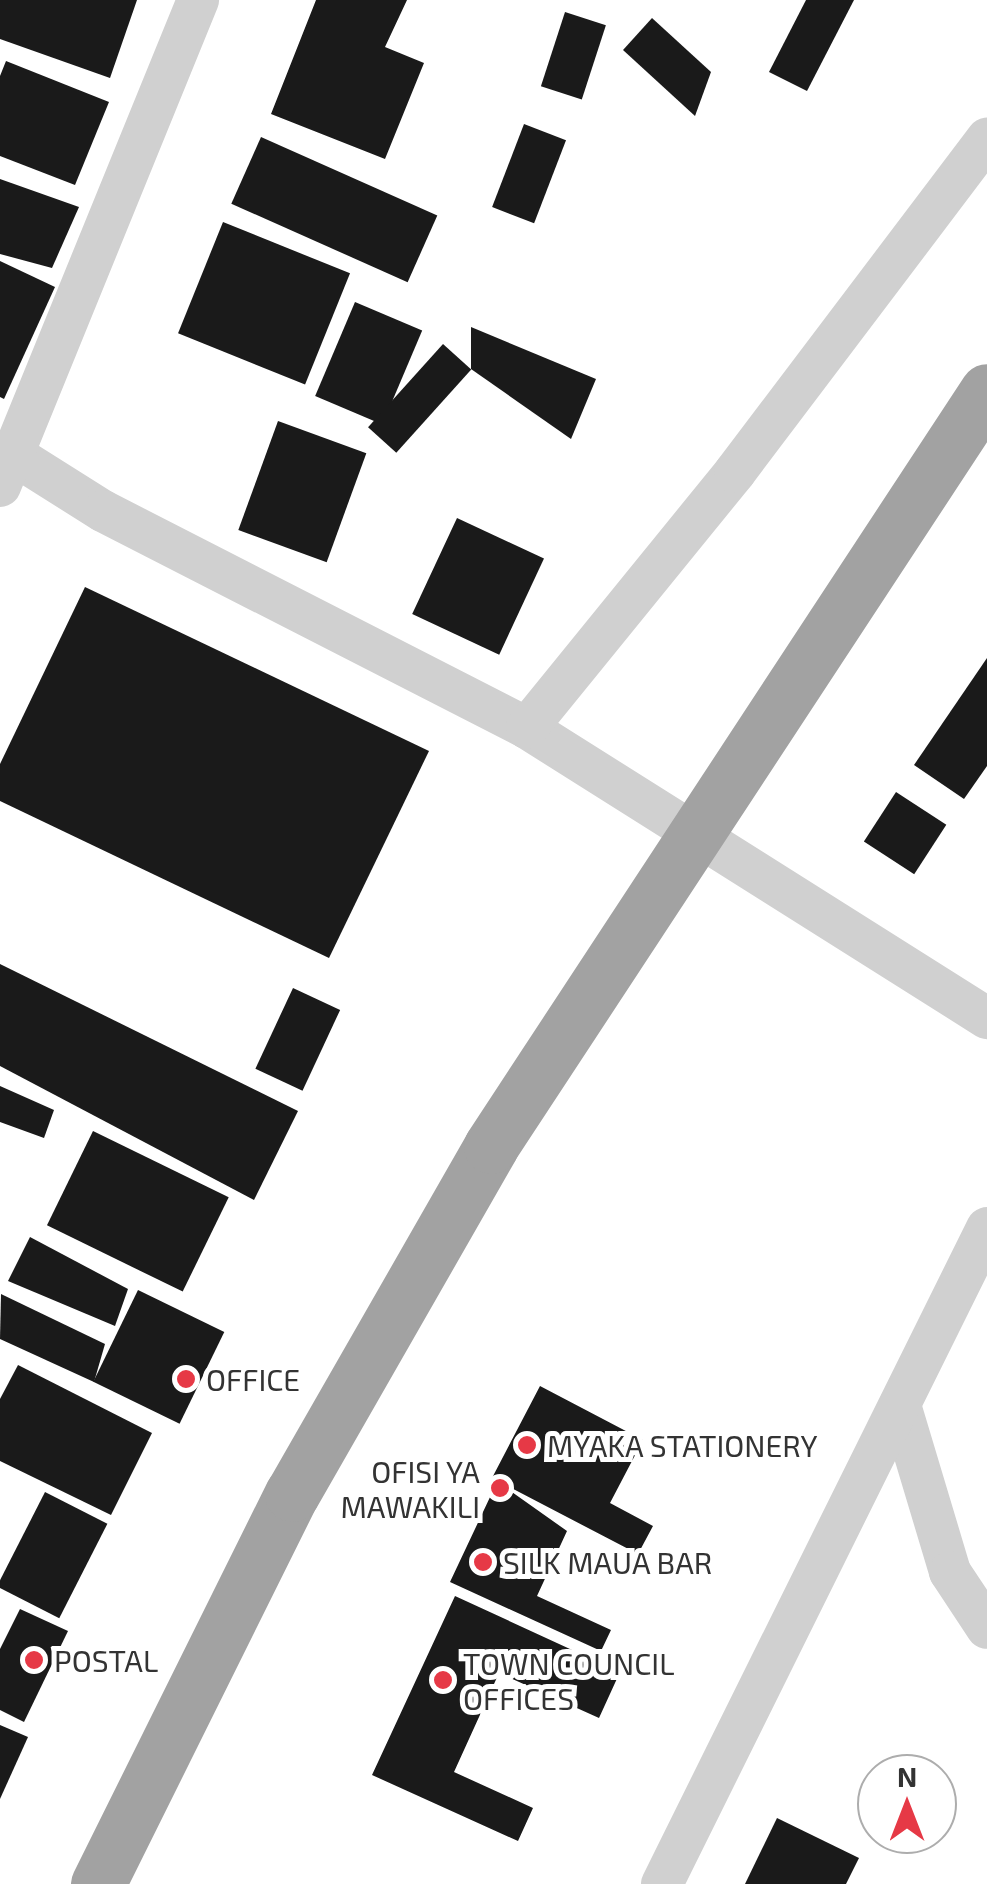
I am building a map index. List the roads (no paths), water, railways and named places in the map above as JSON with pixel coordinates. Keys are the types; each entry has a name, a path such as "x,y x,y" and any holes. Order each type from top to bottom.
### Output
{"highway":[{"path":"98,1884 292,1494 481,1162 987,392"}],"street":[{"path":"198,0 7,471 103,511 527,728 987,1018"},
{"path":"527,728 735,472 987,139"},
{"path":"662,1884 987,1228"},
{"path":"900,1406 950,1572 987,1628"}],"place":[{"name":"OFFICE","path":"186,1379"},
{"name":"MYAKA STATIONERY","path":"527,1445"},
{"name":"OFISI YA MAWAKILI","path":"500,1488"},
{"name":"SILK MAUA BAR","path":"483,1562"},
{"name":"POSTAL","path":"34,1660"},
{"name":"TOWN COUNCIL OFFICES","path":"443,1680"}]}
